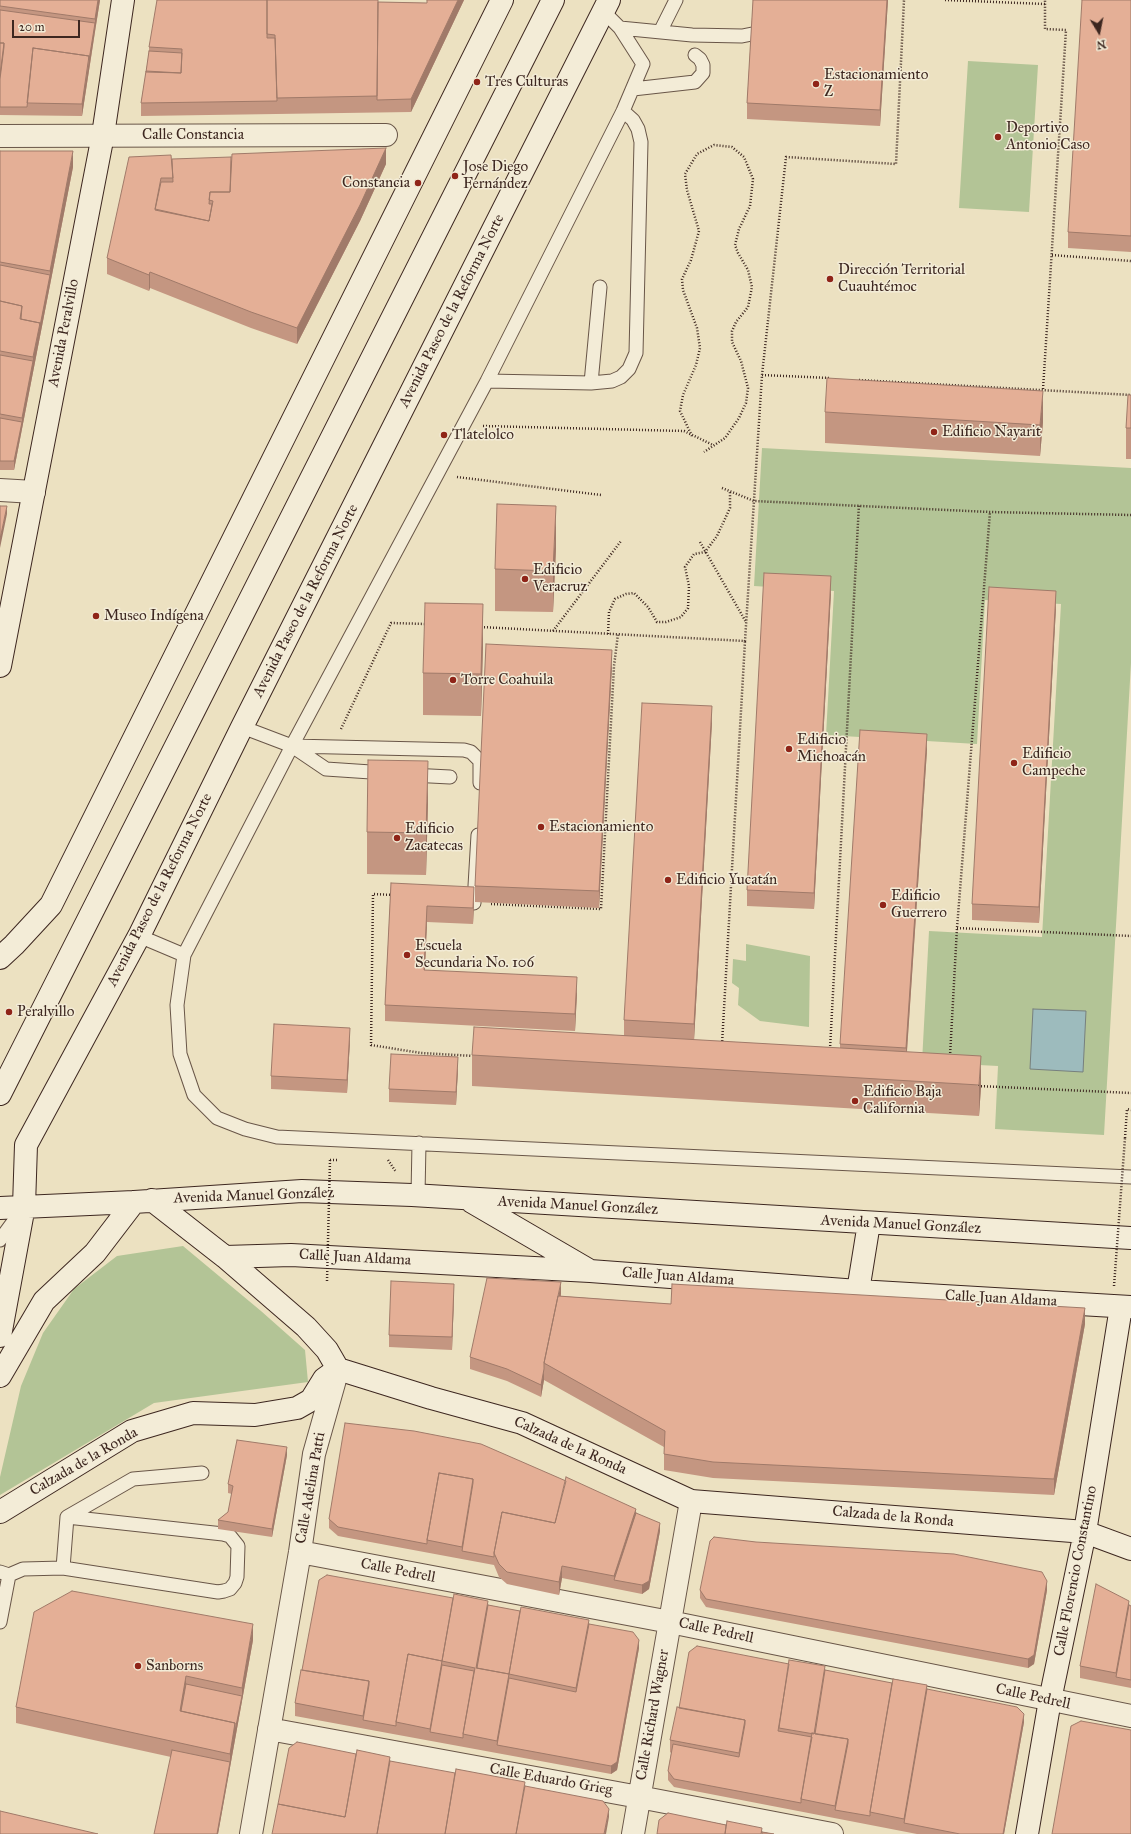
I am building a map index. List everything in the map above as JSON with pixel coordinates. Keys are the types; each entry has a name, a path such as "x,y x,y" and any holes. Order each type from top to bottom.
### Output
{"street":[{"name":"Avenida Peralvillo","path":"0,666 103,135 123,0"},
{"path":"0,958 51,905 502,0"},
{"path":"0,1094 553,0"},
{"name":"Avenida Paseo de la Reforma Norte","path":"0,1336 24,1206 26,1145 139,936 242,727 606,6"},
{"name":"Calle Constancia","path":"0,136 386,135"},
{"path":"0,490 34,492"},
{"name":"Avenida Manuel González","path":"0,1208 302,1191 418,1195 1131,1238"},
{"path":"468,1199 590,1271"},
{"path":"0,1376 44,1301 95,1253 143,1201 225,1257 319,1339 338,1369"},
{"path":"858,1291 869,1223"},
{"name":"Calle Juan Aldama","path":"225,1257 291,1255 590,1271 858,1291 1126,1307"},
{"name":"Calle Florencio Constantino","path":"1027,1834 1050,1700 1085,1532 1126,1307"},
{"name":"Calzada de la Ronda","path":"0,1512 132,1431 193,1413 255,1415 297,1408 311,1400 324,1379 338,1369 431,1398 522,1422 690,1501 1085,1532 1131,1549"},
{"name":"Calle Adelina Patti","path":"251,1834 300,1552 314,1454 338,1369"},
{"name":"Calle Richard Wagner","path":"633,1834 690,1501"},
{"name":"Calle Pedrell","path":"300,1552 670,1622 1131,1716"},
{"name":"Calle Eduardo Grieg","path":"269,1729 832,1834"}],"lane":[{"path":"660,32 676,0"},
{"path":"606,6 643,64 633,89 463,426 292,746 184,956 177,1005 180,1054 194,1095 217,1118 245,1130 277,1137 1131,1177"},
{"path":"620,28 692,35 742,36 778,30 777,37"},
{"path":"633,89 695,82 703,73 703,65 700,59 695,55"},
{"path":"486,381 591,383 612,381 621,377 629,369 636,353 641,142 636,124 623,111"},
{"path":"591,383 600,287"},
{"path":"242,727 292,746 326,769 450,777"},
{"path":"292,746 464,750 471,752 480,762 480,792"},
{"path":"474,903 478,824"},
{"path":"139,936 184,956"},
{"path":"418,1143 418,1195"},
{"path":"0,1240 24,1206"},
{"path":"67,1517 132,1479 202,1473"},
{"path":"0,1622 4,1573 23,1569 63,1568 218,1592 230,1588 235,1584 237,1577 238,1546 230,1536 67,1517"},
{"path":"63,1568 67,1517"}],"path":[{"path":"722,1047 746,623 762,375 786,157 896,164 904,0"},
{"path":"945,0 1045,4"},
{"path":"1043,389 1066,30 1045,29 1045,0"},
{"path":"692,436 680,411 683,395 696,365 700,348 696,328 683,290 682,279 691,260 699,231 687,190 685,174 698,154 714,144 732,147 744,157 753,179 750,206 739,229 735,245 748,270 752,287 748,307 736,322 732,331 732,342 741,361 748,388 746,403 739,418 725,438 704,452"},
{"path":"1051,255 1131,261"},
{"path":"762,375 832,379"},
{"path":"856,380 1131,395"},
{"path":"463,426 684,431 713,446"},
{"path":"436,474 601,494"},
{"path":"722,488 754,501 859,504 990,512 1131,515"},
{"path":"608,634 608,612 615,599 626,594 634,593 648,607 657,622 666,622 681,617 688,608 689,586 685,566 694,554 705,552 718,536 730,508 730,491"},
{"path":"830,1054 859,504"},
{"path":"949,1061 956,928 990,512"},
{"path":"553,631 621,541"},
{"path":"700,542 746,623"},
{"path":"333,746 391,623 430,625"},
{"path":"476,627 745,641"},
{"path":"474,903 601,909 614,666 618,634"},
{"path":"396,896 373,894 371,1045 421,1054 474,1056"},
{"path":"956,928 1131,936"},
{"path":"974,1086 1131,1093"},
{"path":"1114,1286 1127,1109 1131,1110"},
{"path":"327,1281 330,1160"}],"green space":[{"name":"Deportivo Antonio Caso","path":"968,61 1038,65 1029,212 959,208"},
{"path":"762,448 1131,468 1131,663 1104,1135 995,1129 998,1066 922,1062 929,931 1042,937 1061,604 985,600 977,744 826,735 834,591 754,586"},
{"path":"746,944 810,956 809,1027 760,1021 738,1005 739,988 732,983 733,959 746,961"},
{"path":"183,1246 305,1350 308,1382 154,1403 0,1495 0,1477 21,1386 43,1333 74,1289 117,1256"}],"water":[{"path":"1033,1009 1086,1011 1083,1072 1030,1069"}],"building":[{"path":"0,0 98,0 95,19 0,6"},
{"path":"157,0 267,0 267,38 275,38 277,101 141,103 146,71 181,73 182,49 149,47"},
{"path":"267,0 378,0 377,96 277,98 275,35 267,34"},
{"path":"427,0 458,0 411,99 377,100 378,2 427,3"},
{"name":"Estacionamiento Z","path":"753,0 887,0 880,110 747,103"},
{"path":"1082,0 1131,0 1131,236 1068,232"},
{"path":"0,10 95,23 89,60 89,56 33,48 27,107 0,107 0,79 4,43 0,43"},
{"path":"0,43 4,43 0,75"},
{"path":"33,48 89,56 82,104 27,103"},
{"path":"149,51 182,53 181,73 146,72"},
{"path":"386,148 360,205 297,328 251,312 150,272 149,275 107,258 129,157 171,155 173,178 161,178 155,209 209,221 213,201 209,200 210,192 230,192 232,154"},
{"path":"0,151 73,151 50,271 0,262"},
{"path":"231,157 230,192 210,192 209,204 212,204 209,221 155,210 161,182 173,182 172,159"},
{"path":"0,265 50,275 40,326 40,323 21,319 22,306 0,301"},
{"path":"0,301 22,306 20,319 40,323 33,357 0,351"},
{"path":"0,355 33,361 22,418 0,414"},
{"path":"827,378 1043,391 1040,425 825,412"},
{"path":"1128,395 1131,395 1131,428 1126,428"},
{"path":"0,418 22,422 14,461 0,461"},
{"path":"497,504 556,506 553,571 495,569"},
{"path":"0,506 7,506 0,539"},
{"name":"Edificio Michoacán","path":"764,573 831,576 814,893 747,890"},
{"name":"Edificio Campeche","path":"989,587 1056,591 1039,907 972,904"},
{"path":"425,603 483,604 481,674 423,673"},
{"name":"Estacionamiento","path":"486,644 612,650 599,891 475,886"},
{"name":"Edificio Yucatán","path":"642,703 712,706 694,1024 624,1020"},
{"name":"Edificio Guerrero","path":"860,730 927,734 906,1048 840,1044"},
{"path":"368,760 428,761 426,833 367,832"},
{"name":"Escuela Secundaria No. 106","path":"391,883 474,887 473,908 427,906 424,970 577,977 575,1014 385,1005"},
{"path":"274,1024 350,1028 347,1080 271,1076"},
{"path":"474,1027 981,1056 979,1085 472,1055"},
{"path":"391,1054 458,1057 456,1092 389,1089"},
{"path":"487,1278 561,1282 544,1363 541,1385 507,1369 470,1357"},
{"path":"391,1281 454,1284 452,1337 389,1335"},
{"path":"672,1284 1085,1308 1054,1479 713,1462 664,1454 665,1431 544,1363 558,1296 671,1304"},
{"path":"345,1423 414,1431 481,1444 566,1481 555,1523 502,1512 494,1557 462,1551 473,1479 439,1473 427,1544 338,1527 329,1519"},
{"path":"237,1440 287,1447 272,1529 218,1520 228,1512 233,1486 228,1484"},
{"path":"439,1473 473,1479 462,1547 427,1540"},
{"path":"566,1477 636,1509 614,1576 562,1566 559,1582 507,1572 499,1564 494,1553 502,1512 555,1523"},
{"path":"636,1513 660,1523 649,1581 642,1585 614,1580"},
{"path":"714,1537 756,1542 954,1554 1042,1572 1047,1581 1034,1655 1028,1659 706,1599 700,1590 710,1541"},
{"path":"327,1575 453,1598 442,1661 408,1654 396,1726 363,1720 369,1681 302,1670 319,1580"},
{"path":"1096,1584 1129,1601 1116,1673 1080,1666"},
{"name":"Sanborns","path":"72,1591 253,1624 242,1688 186,1676 180,1711 235,1723 230,1754 16,1707 34,1612"},
{"path":"454,1594 488,1601 476,1668 509,1674 497,1741 463,1734 475,1668 442,1661"},
{"path":"488,1605 520,1611 509,1674 477,1668"},
{"path":"1129,1605 1131,1606 1131,1680 1116,1677"},
{"path":"521,1607 589,1620 576,1688 509,1674"},
{"path":"589,1624 633,1632 639,1640 617,1762 611,1766 497,1745 509,1678 576,1692"},
{"path":"697,1646 789,1664 778,1731 812,1737 801,1803 674,1779 668,1771 673,1744 739,1757 745,1720 679,1708 689,1652"},
{"path":"408,1654 442,1661 430,1729 396,1722"},
{"path":"789,1660 825,1666 814,1734 779,1728"},
{"path":"442,1665 474,1671 463,1738 430,1732"},
{"path":"301,1670 369,1681 363,1716 295,1703"},
{"path":"825,1670 892,1683 870,1816 835,1810 848,1739 815,1734"},
{"path":"893,1679 927,1685 904,1819 870,1812"},
{"path":"186,1684 242,1696 235,1731 235,1723 181,1711"},
{"path":"927,1689 1017,1707 1024,1714 1003,1834 960,1834 904,1823"},
{"path":"677,1707 745,1720 739,1753 670,1740"},
{"path":"1081,1721 1131,1730 1131,1834 1052,1834 1071,1726"},
{"path":"812,1733 848,1739 835,1806 801,1799"},
{"path":"297,1742 356,1754 345,1817 278,1804 289,1748"},
{"path":"172,1750 230,1762 217,1834 154,1834"},
{"path":"357,1750 390,1757 377,1834 272,1834 278,1804 345,1817"},
{"path":"390,1761 455,1773 445,1834 377,1834"},
{"path":"456,1769 525,1782 516,1834 445,1834"},
{"path":"525,1786 603,1801 609,1809 604,1834 516,1834"},
{"path":"0,1811 98,1834 0,1834"},
{"path":"668,1813 726,1825 725,1834 657,1834 659,1820"},
{"path":"727,1821 762,1828 761,1834 725,1834"},
{"path":"762,1832 774,1834 762,1834"}],"place":[{"name":"Tres Culturas","path":"477,82"},
{"name":"Estacionamiento Z","path":"816,84"},
{"name":"Deportivo Antonio Caso","path":"998,137"},
{"name":"Jose Diego Fernández","path":"455,176"},
{"name":"Constancia","path":"418,183"},
{"name":"Dirección Territorial Cuauhtémoc","path":"830,279"},
{"name":"Edificio Nayarit","path":"934,432"},
{"name":"Tlatelolco","path":"444,435"},
{"name":"Edificio Veracruz","path":"525,579"},
{"name":"Museo Indígena","path":"96,616"},
{"name":"Torre Coahuila","path":"453,680"},
{"name":"Edificio Michoacán","path":"789,749"},
{"name":"Edificio Campeche","path":"1014,763"},
{"name":"Estacionamiento","path":"541,827"},
{"name":"Edificio Zacatecas","path":"397,838"},
{"name":"Edificio Yucatán","path":"668,880"},
{"name":"Edificio Guerrero","path":"883,905"},
{"name":"Escuela Secundaria No. 106","path":"407,955"},
{"name":"Peralvillo","path":"9,1012"},
{"name":"Edificio Baja California","path":"855,1101"},
{"name":"Sanborns","path":"138,1666"}]}
